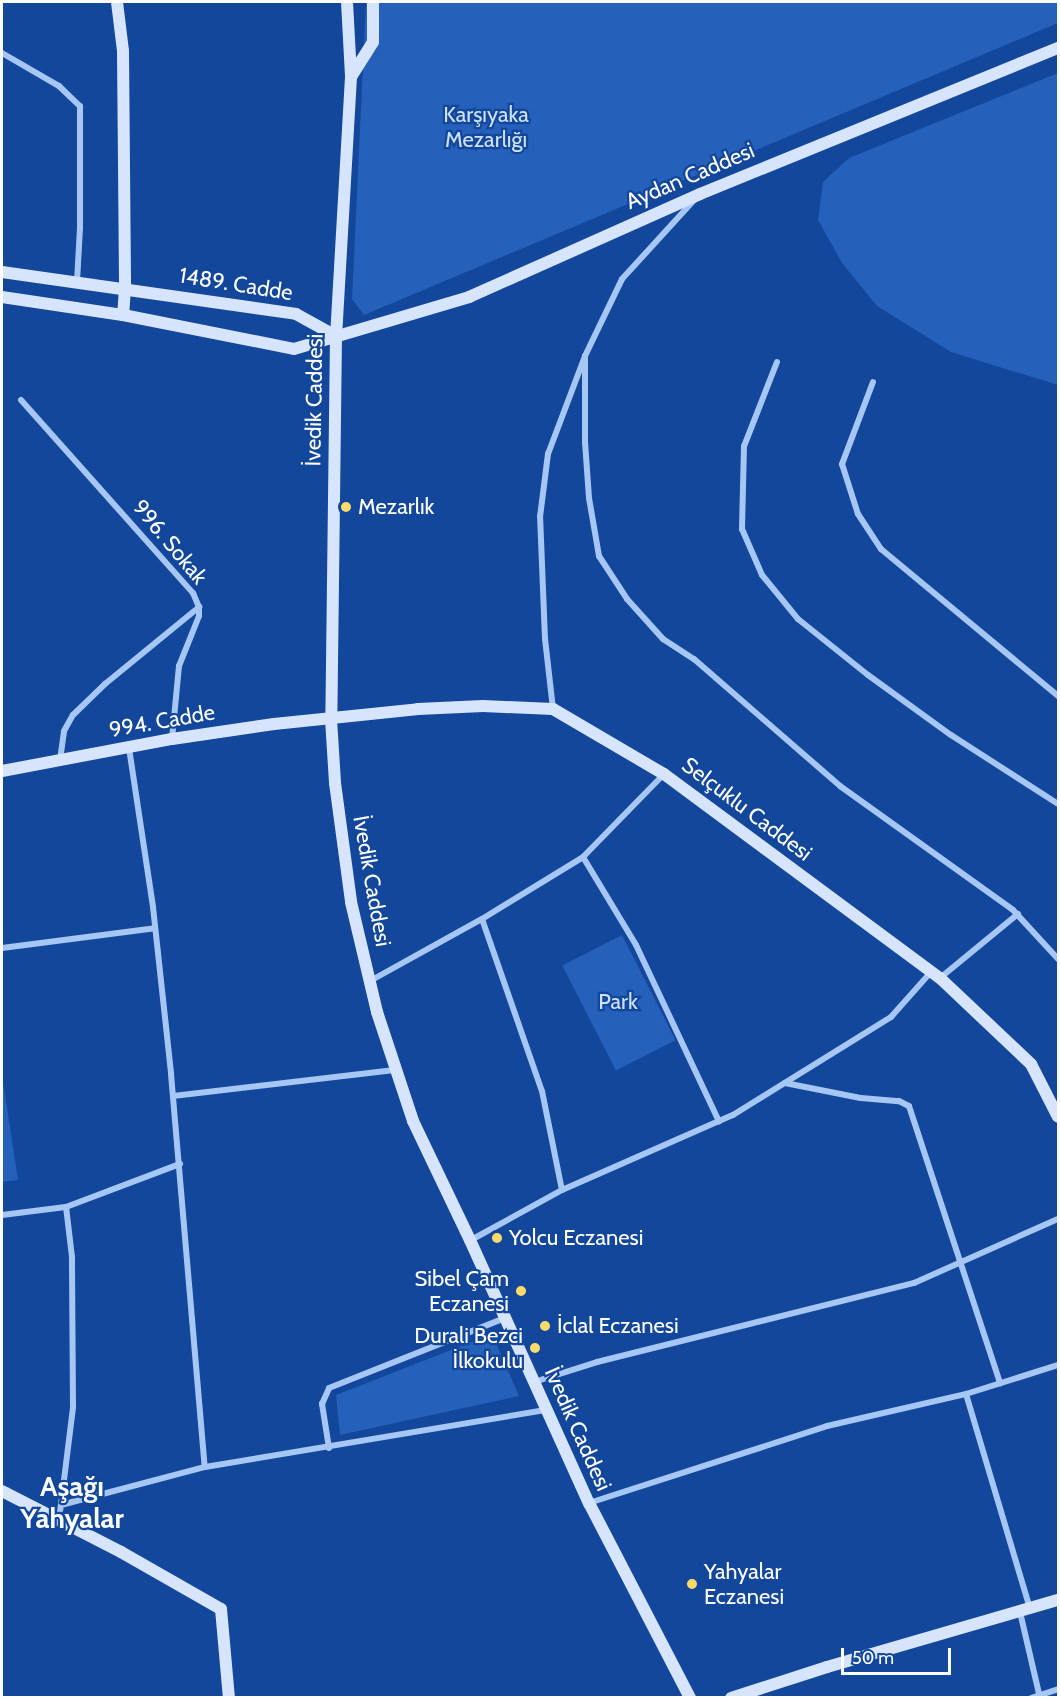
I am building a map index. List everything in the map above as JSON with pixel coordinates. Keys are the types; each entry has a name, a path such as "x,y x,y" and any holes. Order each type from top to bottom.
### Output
{"street":[{"path":"117,2 123,51 125,288 123,315"},
{"name":"İvedik Caddesi","path":"346,2 351,77 336,336 331,719 343,847 351,902 369,981 394,1070 413,1121 470,1240 589,1503 690,1698"},
{"path":"351,77 374,42 373,2"},
{"name":"Aydan Caddesi","path":"336,336 469,297 700,194 1059,48"},
{"path":"2,53 60,86 80,106 80,228 77,281"},
{"path":"553,709 545,639 540,517 548,454 585,356 622,279 700,194"},
{"name":"1489. Cadde","path":"2,272 296,314 336,336"},
{"path":"2,297 123,315 294,349 336,336"},
{"path":"585,356 585,442 589,498 599,556 627,599 663,639 694,660 840,786 1018,914 1059,959"},
{"path":"777,362 744,446 742,529 762,575 798,619 868,675 951,735 1059,804"},
{"path":"873,382 842,464 858,514 881,549 1059,696"},
{"name":"996. Sokak","path":"21,400 193,593 199,607 196,625 187,641 179,666 172,739"},
{"path":"60,760 64,731 73,715 105,684 199,607"},
{"name":"Selçuklu Caddesi","path":"331,719 417,709 483,706 553,709 664,774 936,975 1030,1064 1059,1117"},
{"name":"994. Cadde","path":"2,771 172,739 274,724 331,719"},
{"path":"129,748 155,928 173,1096 205,1467"},
{"path":"369,981 482,919 583,856 664,774"},
{"path":"583,856 636,945 719,1121"},
{"path":"470,1240 562,1190 719,1121 785,1083 891,1017 936,975 1018,914"},
{"path":"482,919 542,1091 562,1190"},
{"path":"2,948 155,928"},
{"path":"173,1096 394,1070"},
{"path":"785,1083 861,1098 899,1101 909,1106 1000,1383"},
{"path":"2,1215 66,1207 180,1164"},
{"path":"60,1520 73,1407 72,1257 66,1207"},
{"path":"534,1382 597,1362 914,1283 1059,1219"},
{"path":"329,1448 322,1404 329,1388 505,1318"},
{"path":"589,1503 827,1426 966,1394 1059,1365"},
{"path":"966,1394 1025,1610 1040,1696"},
{"path":"61,1505 205,1467 546,1410"},
{"path":"2,1491 60,1520 221,1609 230,1698"},
{"path":"731,1698 827,1666 1059,1600"},
{"path":"1031,1698 1059,1689"}],"green space":[{"name":"Karşıyaka Mezarlığı","path":"366,2 1058,2 1058,23 364,315 352,299"},
{"path":"1058,73 1058,385 951,352 877,306 842,263 818,220 823,182 849,158"},
{"name":"Park","path":"622,935 676,1040 616,1071 562,965"},
{"path":"2,1075 18,1180 2,1182"},
{"path":"492,1334 519,1396 340,1435 336,1395"}],"place":[{"name":"Mezarlık","path":"346,507"},
{"name":"Yolcu Eczanesi","path":"497,1238"},
{"name":"Sibel Çam Eczanesi","path":"521,1291"},
{"name":"İclal Eczanesi","path":"545,1326"},
{"name":"Durali Bezci İlkokulu","path":"535,1348"},
{"name":"Yahyalar Eczanesi","path":"692,1584"}],"district":[{"name":"Aşağı Yahyalar","path":"72,1502"}]}
